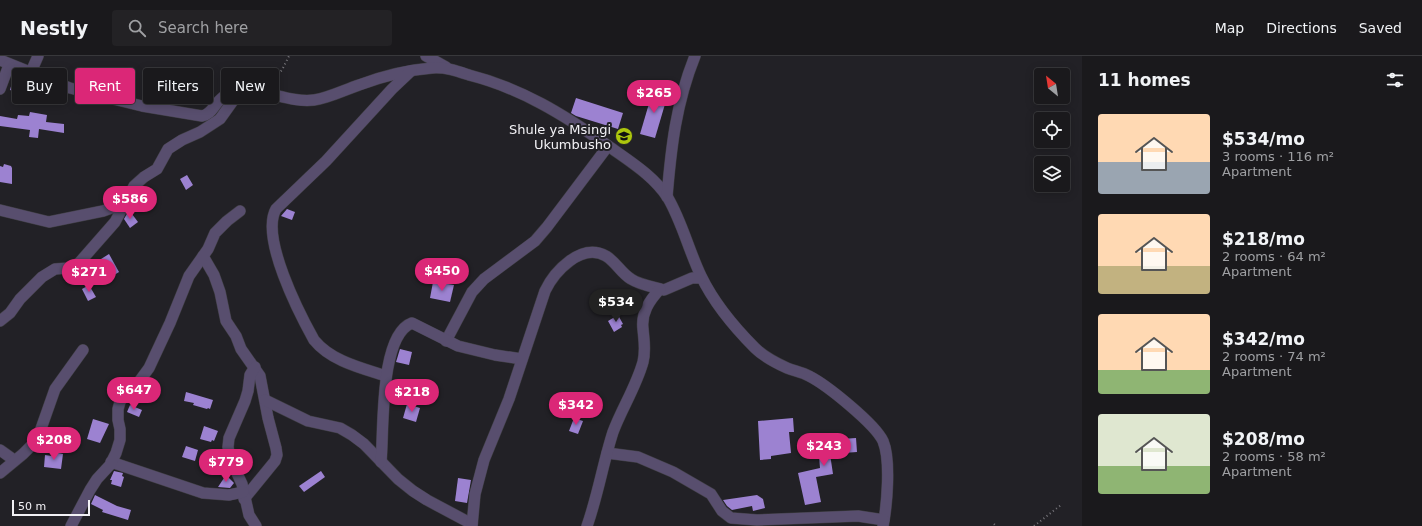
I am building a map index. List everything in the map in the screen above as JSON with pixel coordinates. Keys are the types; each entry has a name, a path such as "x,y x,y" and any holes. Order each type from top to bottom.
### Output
{"street":[{"path":"33,68 38,56"},
{"path":"426,56 448,68 490,80 530,97 572,121 646,172 668,198 701,278 719,307 741,334 758,351 787,368 808,375 820,382 860,414 882,440 887,468 884,523 858,516 757,520 731,518 722,511 711,494 673,472 638,457 607,453"},
{"path":"668,198 671,153 678,106 695,56"},
{"path":"0,88 5,62 21,68"},
{"path":"279,97 315,100 382,77 412,70 448,68"},
{"path":"386,376 331,356 319,347 314,340 285,280 276,254 272,236 272,223 276,210 326,161 392,89 412,70"},
{"path":"67,87 142,106 202,116 211,112 221,97"},
{"path":"0,322 42,277 55,269 69,268 79,262 109,230 134,186 144,177 157,169 168,149 182,140 200,132 220,119 231,104"},
{"path":"446,341 472,292 484,279 535,240 547,227 608,146"},
{"path":"0,210 49,222 103,211 125,203"},
{"path":"71,526 97,479 111,462 120,440 118,409 120,402 126,393 138,383 149,368 170,323 189,276 203,256 219,228 240,211"},
{"path":"265,400 308,421 340,428 364,444 398,479 427,500 472,525 476,494 484,460 509,399 537,313 550,280 560,268 585,253 604,255 614,262 632,280 664,290 692,278 701,278"},
{"path":"111,462 203,493 244,495 268,471 277,455 262,381 255,367 241,349 236,336 226,321 220,292 214,275 203,256"},
{"path":"587,526 594,506 607,453 620,414 636,381 646,349 642,319 651,300 660,289"},
{"path":"381,462 386,376 393,347 399,332 406,325 412,323 415,324 446,341 471,350 522,359"},
{"path":"0,473 14,460 24,454 37,440 55,389 83,350"},
{"path":"255,367 250,375 245,402 229,438 230,458 242,484 248,520 256,526"},
{"path":"0,450 14,460"}],"path":[{"path":"279,72 282,70 289,56"},
{"path":"1034,526 1061,505"}],"building":[{"path":"653,90 668,94 655,138 640,134"},
{"path":"576,98 623,113 618,129 576,116 571,113"},
{"path":"30,112 47,115 46,122 64,124 64,133 39,129 38,138 29,137 30,130 0,126 0,116 17,119 18,115 29,116"},
{"path":"4,164 11,166 12,168 12,184 0,182 0,166 3,167"},
{"path":"187,175 193,185 186,190 180,179"},
{"path":"287,209 295,212 292,220 281,216"},
{"path":"129,210 138,222 130,228 124,219"},
{"path":"109,254 119,272 111,277 101,259"},
{"path":"433,282 454,285 450,302 430,298"},
{"path":"89,285 96,297 88,301 82,289"},
{"path":"618,315 623,324 621,325 622,327 614,332 608,321"},
{"path":"400,349 412,352 409,365 396,362"},
{"path":"186,392 213,400 210,409 184,401"},
{"path":"407,404 420,408 416,422 403,418"},
{"path":"130,405 142,410 139,417 127,412"},
{"path":"574,418 583,421 578,434 569,431"},
{"path":"793,418 794,432 789,432 791,453 771,456 771,459 760,460 758,421"},
{"path":"93,419 109,424 100,443 87,439"},
{"path":"204,426 218,431 214,441 212,440 211,442 200,439"},
{"path":"856,438 857,452 830,454 833,474 816,477 821,502 805,505 798,473 820,468 818,445 828,444 827,440"},
{"path":"186,446 198,450 195,461 182,457"},
{"path":"53,452 63,454 61,469 44,467 45,455 52,456"},
{"path":"114,471 123,473 122,476 124,477 121,487 111,484 112,480 110,480"},
{"path":"321,471 325,477 304,492 299,486"},
{"path":"226,475 234,483 230,488 218,487"},
{"path":"458,478 471,480 467,503 455,501"},
{"path":"95,495 117,506 131,510 128,520 102,512 103,510 91,504"},
{"path":"757,495 763,499 765,508 753,511 752,506 732,510 723,500"}],"place":[{"name":"Shule ya Msingi Ukumbusho","path":"624,136"}]}
